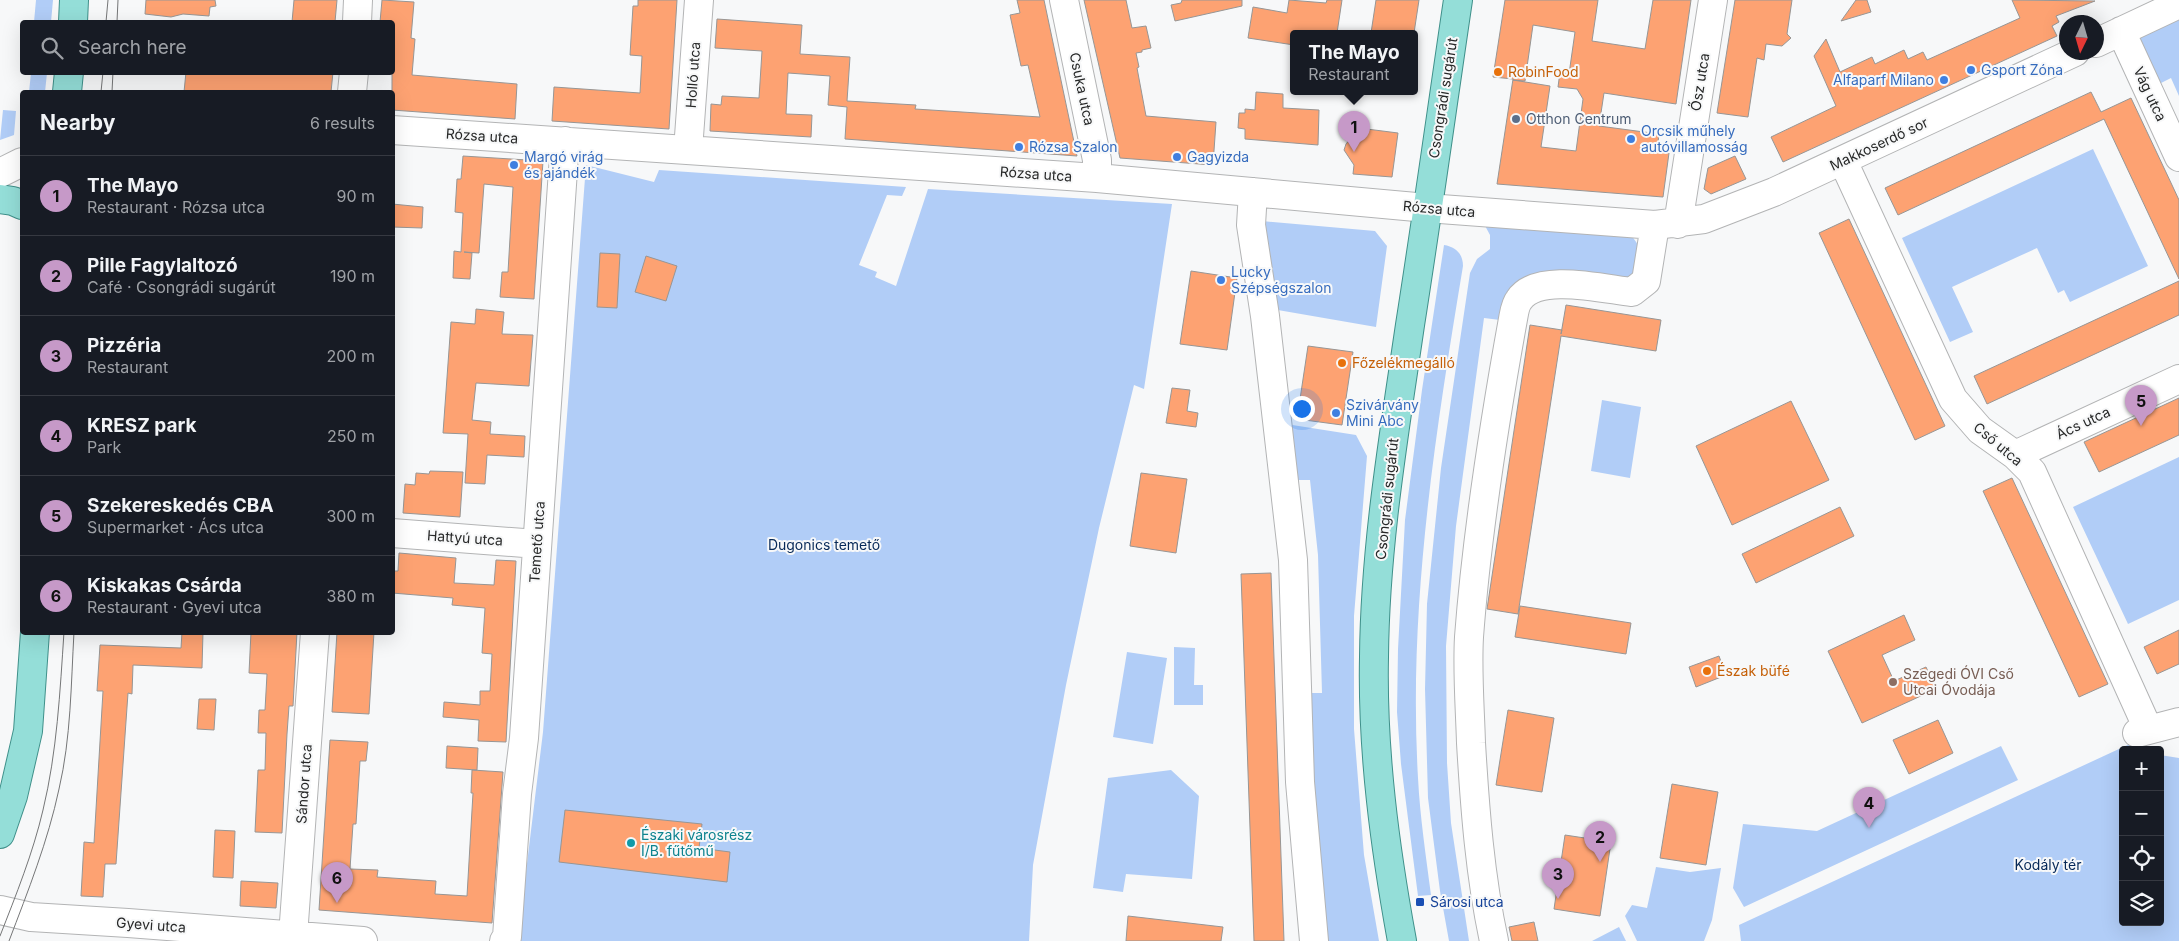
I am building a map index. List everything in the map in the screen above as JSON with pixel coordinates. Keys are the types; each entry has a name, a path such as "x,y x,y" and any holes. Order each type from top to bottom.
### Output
{"main road":[{"path":"73,20 74,0"},
{"name":"Csongrádi sugárút","path":"1402,941 1386,842 1375,719 1374,657 1385,491 1458,0"},
{"path":"67,90 69,75"},
{"path":"0,199 20,204"},
{"path":"0,834 13,796 28,731 35,635"}],"street":[{"path":"357,20 358,0"},
{"name":"Holló utca","path":"688,150 699,0"},
{"name":"Csuka utca","path":"1064,0 1097,160 1097,178"},
{"name":"Ősz utca","path":"1667,224 1713,0"},
{"path":"2104,38 2179,4"},
{"name":"Vág utca","path":"2121,31 2179,157"},
{"name":"Makkoserdő sor","path":"1667,224 1724,213 1843,161 2059,60"},
{"path":"352,90 354,75"},
{"name":"Rózsa utca","path":"395,130 1097,178 1427,208 1667,224"},
{"name":"Temető utca","path":"504,941 507,936 537,544 565,141"},
{"name":"Cső utca","path":"1843,161 1953,399 1980,430 2015,456 2032,472 2143,731 2179,722"},
{"path":"0,173 20,163"},
{"path":"1253,192 1251,225 1265,316 1292,560 1300,782 1314,941"},
{"path":"1494,941 1484,892 1474,800 1469,697 1469,638 1485,488 1513,319 1519,300 1532,289 1554,283 1632,292 1646,281 1667,224"},
{"name":"Ács utca","path":"2015,456 2179,378"},
{"name":"Hattyú utca","path":"395,533 537,544"},
{"name":"Sándor utca","path":"293,936 315,635"},
{"name":"Gyevi utca","path":"0,910 32,917 363,941"}],"green space":[{"path":"36,0 53,0 51,20 34,20"},
{"path":"2179,13 2179,96 2171,78 2155,86 2137,43 2143,31"},
{"path":"31,75 47,75 45,90 29,90"},
{"path":"3,110 16,111 14,135 0,140"},
{"path":"2093,149 2148,266 2070,302 2064,290 2058,293 2037,248 1952,287 1973,332 1950,342 1902,238"},
{"name":"Dugonics temető","path":"586,165 654,182 659,170 906,187 902,196 887,195 859,265 877,272 875,277 896,286 928,189 1172,204 1144,389 1134,385 1099,528 1066,685 1033,865 1029,941 521,941 525,880 543,732"},
{"path":"1262,221 1375,231 1387,246 1376,327 1272,309"},
{"path":"1483,222 1628,232 1640,249 1641,255 1639,266 1631,278 1542,276 1500,320 1484,318 1456,526 1446,646 1447,763 1451,823 1469,941 1449,941 1440,891 1428,798 1425,689 1427,604 1441,468 1470,273 1477,259 1490,249 1490,235"},
{"path":"1444,245 1452,247 1458,252 1462,258 1463,266 1434,457 1420,585 1416,714 1418,778 1431,895 1418,896 1401,764 1397,712 1398,649 1405,520"},
{"path":"1602,400 1641,407 1630,478 1591,471"},
{"path":"1286,424 1356,435 1367,456 1354,616 1354,729 1364,855 1379,941 1325,941 1306,693 1322,693 1318,555 1310,480 1293,480"},
{"path":"2179,457 2179,600 2128,624 2073,507"},
{"path":"1174,647 1195,648 1194,685 1203,685 1203,705 1174,705"},
{"path":"1127,652 1167,658 1153,744 1113,737"},
{"name":"Kodály tér","path":"2147,736 2146,746 2125,746"},
{"path":"2001,746 2018,780 1744,907 1733,888 1743,824 1817,831"},
{"name":"Kodály tér","path":"2119,749 2119,926 2164,926 2164,756 2179,758 2179,941 1741,941 1739,925"},
{"path":"1171,770 1199,796 1192,879 1126,874 1123,892 1093,888 1108,778"},
{"path":"1656,867 1690,872 1721,868 1712,920 1704,941 1637,941 1625,916 1632,905 1647,908"},
{"path":"1619,927 1626,941 1592,941"}],"building":[{"path":"146,0 215,0 216,6 210,7 209,16 183,14 171,17 145,14"},
{"path":"294,0 337,0 335,20 292,20"},
{"path":"382,0 414,2 411,38 415,39 412,75 517,84 515,119 395,110 395,90 392,90 392,75 395,75 395,20 380,20"},
{"path":"638,0 677,0 669,129 552,121 554,87 640,93 642,56 630,55 633,6 638,6"},
{"path":"1017,0 1044,0 1077,156 845,139 847,107 828,105 830,76 788,73 786,114 812,115 811,137 710,131 711,104 721,105 722,96 759,98 762,51 715,48 717,19 802,25 800,54 850,57 847,101 916,105 915,109 1040,117 1028,65 1021,66 1010,15 1020,13"},
{"path":"1084,0 1126,0 1132,28 1146,26 1151,48 1136,53 1146,116 1216,122 1213,165 1120,158"},
{"path":"1182,0 1242,0 1242,6 1175,21 1171,5 1181,3"},
{"path":"1289,0 1326,3 1327,0 1342,0 1337,30 1290,30 1290,44 1248,38 1253,7 1287,13"},
{"path":"1376,0 1419,0 1414,30 1371,30"},
{"path":"1505,0 1598,0 1592,41 1645,49 1653,0 1691,0 1676,104 1604,93 1599,126 1659,134 1657,151 1669,153 1663,197 1497,184 1513,79 1493,77","holes":["1533,25 1575,32 1569,74 1560,72 1558,87 1577,89 1583,99 1576,151 1541,147 1550,86 1513,80 1525,81"]},
{"path":"1735,0 1792,0 1787,34 1791,38 1782,46 1766,44 1764,60 1757,58 1748,117 1717,113"},
{"path":"1856,0 1867,0 1871,12 1841,21"},
{"path":"2012,0 2095,1 2056,16 2059,22 2052,26 2057,36 1783,162 1771,137 1836,106 1814,56 1826,39 1840,72 1872,57 1875,64 1904,50 1908,59 1923,52 1927,60 2020,18"},
{"path":"186,75 333,75 331,90 184,90"},
{"path":"1256,92 1283,94 1283,108 1319,110 1318,145 1245,139 1245,129 1238,128 1239,113 1245,113 1245,109 1255,110"},
{"path":"2091,92 2101,112 2131,98 2172,185 2179,200 2179,279 2104,119 1898,215 1885,188"},
{"path":"1359,128 1398,133 1392,177 1353,174 1354,165 1344,150 1346,144"},
{"path":"463,156 543,161 534,299 500,297 502,272 508,272 513,187 484,184 479,253 464,252 472,253 470,279 453,278 454,251 461,252 463,213 455,212 457,179 461,179"},
{"path":"1735,156 1746,179 1711,194 1704,189 1708,168"},
{"path":"395,204 423,207 422,228 395,227"},
{"path":"1849,219 1945,426 1915,440 1819,233"},
{"path":"600,253 620,254 617,308 597,307"},
{"path":"646,256 677,266 666,301 635,292"},
{"path":"1191,271 1237,278 1227,350 1180,344"},
{"path":"2179,281 2179,315 1987,404 1974,376"},
{"path":"1566,305 1661,320 1656,351 1561,336 1518,614 1487,609 1530,325 1562,330"},
{"path":"476,309 504,312 502,334 533,335 529,386 476,383 472,420 491,422 490,434 525,436 524,457 487,455 485,484 465,483 468,434 443,433 451,322 475,324"},
{"path":"1308,346 1353,352 1342,425 1297,419"},
{"path":"1172,388 1190,390 1187,411 1198,413 1196,427 1166,423"},
{"path":"2179,398 2179,435 2099,472 2084,442"},
{"path":"1791,401 1829,480 1732,525 1696,446"},
{"path":"430,471 463,472 460,517 403,513 405,484 415,485 416,473 429,474"},
{"path":"1141,473 1187,479 1176,553 1130,546"},
{"path":"2012,478 2108,684 2079,697 1983,491"},
{"path":"1840,507 1854,536 1756,583 1742,554"},
{"path":"399,553 456,558 454,583 494,585 496,560 516,561 506,742 478,741 479,720 443,717 444,702 480,705 480,691 490,691 492,654 482,653 485,608 452,605 453,598 395,593 395,571 398,571"},
{"path":"1271,573 1284,941 1254,941 1241,574"},
{"path":"1520,606 1631,623 1626,654 1515,637"},
{"path":"1904,615 1915,640 1882,655 1894,681 1926,667 1936,689 1862,723 1828,651"},
{"path":"2179,630 2179,664 2157,674 2144,647"},
{"path":"182,635 203,635 202,668 133,665 132,694 128,693 116,864 105,864 103,897 81,896 84,842 94,843 103,691 97,691 100,645 181,648"},
{"path":"251,635 297,635 293,706 289,706 282,833 255,832 258,770 265,770 266,733 258,733 259,710 265,710 267,674 249,673"},
{"path":"337,635 374,635 369,714 332,712"},
{"name":"Észak büfé","path":"1719,656 1726,675 1696,687 1689,667"},
{"path":"199,699 216,699 214,730 197,729"},
{"path":"1508,710 1554,718 1542,792 1496,785"},
{"path":"1938,720 1953,753 1909,774 1893,740"},
{"path":"330,740 368,742 366,761 360,761 356,824 353,824 350,869 378,870 377,877 436,881 435,894 467,896 473,793 471,793 472,770 503,772 492,923 319,910"},
{"path":"447,746 478,748 477,770 446,768"},
{"path":"1672,784 1718,792 1706,865 1660,858"},
{"name":"Északi városrész I/B. fűtőmű","path":"565,810 702,824 699,848 730,852 727,882 559,862"},
{"path":"215,830 235,831 233,878 213,877"},
{"path":"1565,835 1611,842 1600,916 1554,909"},
{"path":"241,881 278,883 276,908 240,906"},
{"path":"1128,916 1223,927 1221,941 1126,941"},
{"path":"1534,922 1538,941 1512,941 1509,927"}],"tram line":[{"path":"106,20 108,0"},
{"path":"117,20 118,0"},
{"path":"101,90 103,75"},
{"path":"112,90 113,75"},
{"path":"0,936 29,858 48,788 57,722 64,635"},
{"path":"9,941 43,847 59,789 68,731 74,635"}],"place":[{"name":"Gsport Zóna","path":"1971,70"},
{"name":"RobinFood","path":"1498,72"},
{"name":"Alfaparf Milano","path":"1944,80"},
{"name":"Otthon Centrum","path":"1516,119"},
{"name":"Orcsik műhely autóvillamosság","path":"1631,139"},
{"name":"Rózsa Szalon","path":"1019,147"},
{"name":"The Mayo","path":"1354,152"},
{"name":"Gagyizda","path":"1177,157"},
{"name":"Margó virág és ajándék","path":"514,165"},
{"name":"Lucky Szépségszalon","path":"1221,280"},
{"name":"Főzelékmegálló","path":"1342,363"},
{"name":"Szivárvány Mini Abc","path":"1336,413"},
{"name":"Szekereskedés CBA","path":"2141,426"},
{"name":"Észak büfé","path":"1707,671"},
{"name":"Szegedi ÓVI Cső Utcai Óvodája","path":"1893,682"},
{"name":"KRESZ park","path":"1869,828"},
{"name":"Északi városrész I/B. fűtőmű","path":"631,843"},
{"name":"Pille Fagylaltozó","path":"1600,862"},
{"name":"Pizzéria","path":"1558,899"},
{"name":"Sárosi utca","path":"1420,902"},
{"name":"Kiskakas Csárda","path":"337,903"}]}
